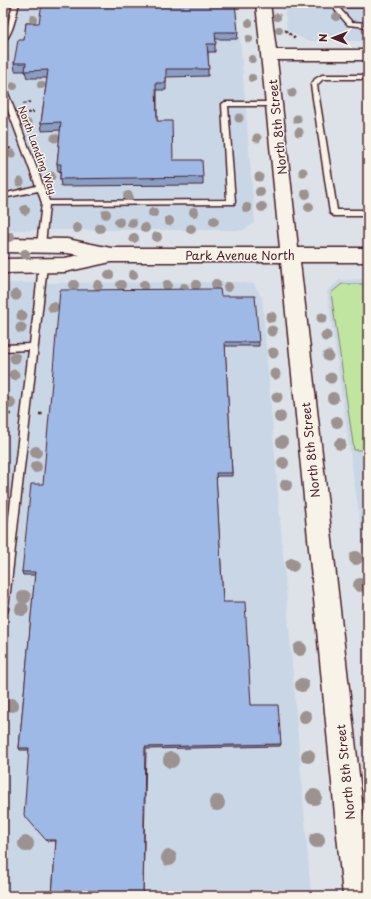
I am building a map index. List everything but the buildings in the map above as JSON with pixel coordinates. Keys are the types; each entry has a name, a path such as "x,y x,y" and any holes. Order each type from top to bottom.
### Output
{"street":[{"name":"North 8th Street","path":"263,3 270,55 289,255 358,896"},
{"path":"270,55 368,55"},
{"name":"Park Avenue North","path":"3,245 68,246 111,255 368,255"},
{"name":"Park Avenue North","path":"3,266 65,265 111,255"}],"lane":[{"path":"3,40 11,25 16,3"},
{"path":"337,3 338,10 350,24 368,25"},
{"path":"368,77 322,77 317,80 314,85 334,212 368,213"},
{"name":"North Landing Way","path":"3,88 46,203 41,245"},
{"path":"46,203 231,202 225,104 275,104"},
{"path":"3,196 40,188"},
{"path":"3,609 43,266"},
{"path":"3,348 34,348"}],"path":[{"path":"283,27 286,33 298,41"},
{"path":"3,150 13,148"},
{"path":"3,414 11,414"}],"shaded area":[{"path":"3,3 237,3 255,222 244,230 3,230"},
{"path":"284,3 368,3 368,41 307,41 287,30"},
{"path":"368,279 368,578 327,291 340,280"},
{"path":"238,282 254,284 262,298 311,896 3,896 3,283"}],"green space":[{"path":"342,284 368,284 368,450 354,450 331,293"}]}
